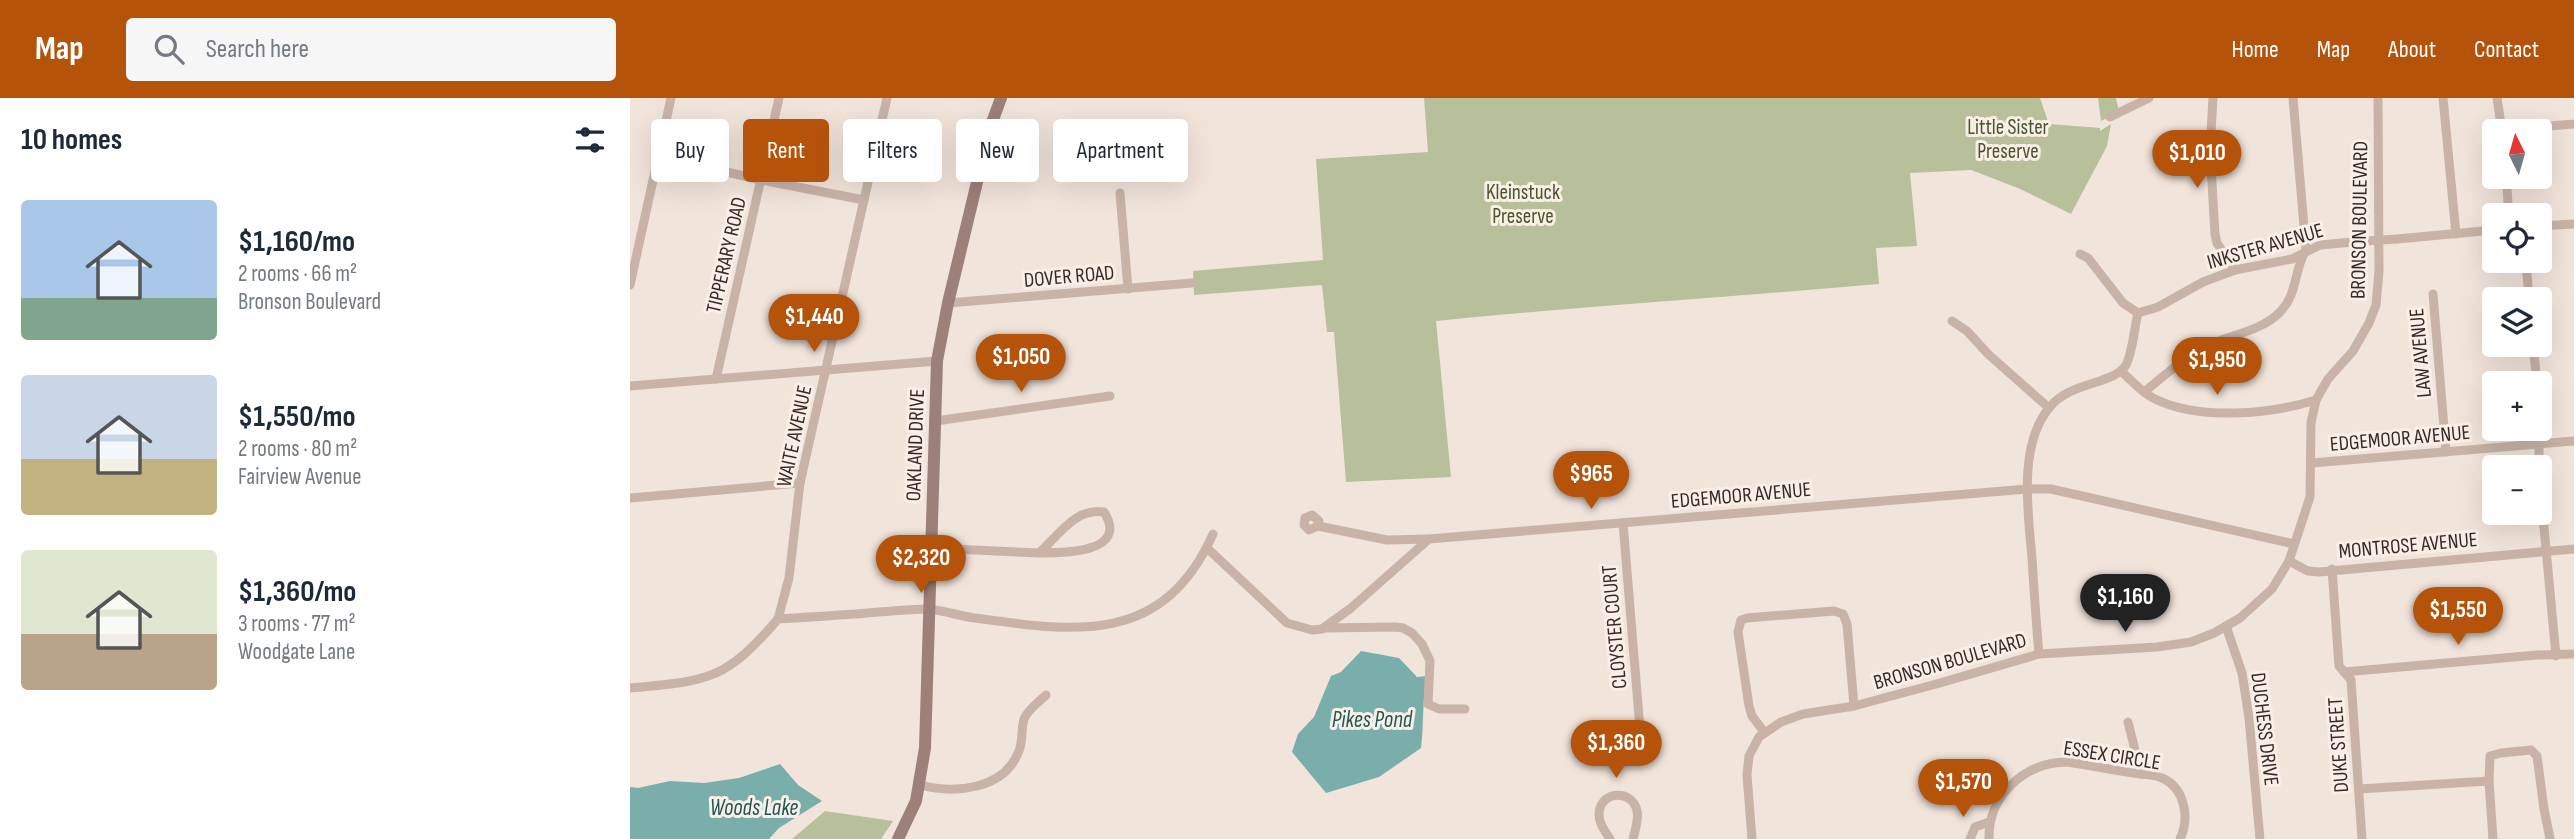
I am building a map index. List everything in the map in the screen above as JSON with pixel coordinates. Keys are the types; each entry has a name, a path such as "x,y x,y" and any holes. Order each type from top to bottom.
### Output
{"main road":[{"name":"OAKLAND DRIVE","path":"898,839 912,811 925,748 937,361 947,303 990,128 1001,98"}],"street":[{"path":"666,119 671,98"},
{"name":"TIPPERARY ROAD","path":"774,119 779,98"},
{"name":"WAITE AVENUE","path":"778,619 789,578 800,483 887,98"},
{"path":"2110,117 2149,98"},
{"path":"2213,98 2210,149 2215,234 2217,243 2235,270"},
{"path":"2144,393 2190,356 2278,315 2294,291 2298,263 2306,250 2293,98"},
{"name":"BRONSON BOULEVARD","path":"1764,732 1790,717 1854,706 2039,654 2191,642 2226,626 2253,608 2272,589 2289,561 2311,497 2311,422 2316,401 2328,379 2353,351 2376,305 2379,271 2378,98"},
{"path":"2443,98 2456,234"},
{"path":"2497,98 2500,119"},
{"path":"2552,126 2574,124"},
{"path":"630,285 652,182"},
{"name":"TIPPERARY ROAD","path":"716,379 761,182"},
{"path":"771,182 864,200"},
{"path":"1120,193 1128,289"},
{"path":"2552,225 2574,224"},
{"name":"INKSTER AVENUE","path":"2138,313 2158,307 2203,282 2235,270 2292,259 2320,245 2482,231"},
{"path":"2039,654 2027,488 2035,435 2049,408 2063,394 2121,371 2127,362 2138,313 2123,303 2088,258 2080,254"},
{"name":"DOVER ROAD","path":"947,303 1192,284"},
{"name":"LAW AVENUE","path":"2432,294 2446,452"},
{"path":"1952,321 1967,331 1987,354 2049,408"},
{"path":"630,386 937,361"},
{"path":"2121,371 2155,400 2217,412 2267,411 2316,401"},
{"path":"936,421 1110,396"},
{"name":"EDGEMOOR AVENUE","path":"2312,463 2574,441"},
{"path":"2538,455 2540,443"},
{"path":"630,498 800,483"},
{"name":"EDGEMOOR AVENUE","path":"1318,527 1387,540 1429,539 2027,488 2051,489 2294,544"},
{"path":"930,548 1039,553 1088,550 1104,541 1111,528 1109,520 1104,512 1092,510 1076,516 1039,553"},
{"name":"CLOYSTER COURT","path":"1623,523 1640,729"},
{"path":"2544,525 2556,656"},
{"path":"630,688 688,683 715,675 747,653 778,619 928,609 1032,626 1070,629 1103,627 1133,617 1164,599 1177,588 1213,534"},
{"path":"1322,629 1429,539"},
{"path":"1206,548 1287,622 1304,629 1407,629 1422,644 1430,661 1429,704 1438,709 1465,709"},
{"name":"MONTROSE AVENUE","path":"2289,561 2319,572 2574,549"},
{"name":"DUKE STREET","path":"2332,569 2339,666 2351,680 2362,839"},
{"path":"1752,839 1747,765 1752,749 1764,732 1752,716 1749,706 1739,624 1747,618 1834,611 1843,614 1847,624 1854,706"},
{"name":"DUCHESS DRIVE","path":"2226,626 2242,673 2249,718 2260,839"},
{"path":"2344,672 2574,654"},
{"path":"919,785 938,789 969,788 1002,775 1010,769 1020,748 1024,718 1046,695"},
{"path":"2129,722 2141,775"},
{"path":"2493,839 2489,761 2494,754 2522,751 2536,753 2550,839"},
{"name":"ESSEX CIRCLE","path":"1989,839 1989,822 1996,803 2006,791 2025,774 2044,765 2066,762 2162,778 2179,795 2184,807 2186,824 2180,839"},
{"path":"2359,789 2489,781"},
{"path":"1610,839 1601,827 1599,815 1600,807 1606,799 1615,795 1626,796 1634,801 1638,814 1633,839"},
{"path":"1970,839 1975,827 1989,822"}],"green space":[{"name":"Kleinstuck Preserve","path":"1424,98 2040,98 2049,124 2100,128 2100,131 2111,124 2107,146 2071,214 2018,188 1971,170 1910,173 1917,246 1876,248 1879,284 1436,321 1451,477 1346,482 1334,332 1327,332 1322,285 1194,295 1193,271 1323,260 1316,159 1428,152"},
{"path":"2098,98 2116,98 2119,112 2101,121"},
{"path":"825,811 893,821 881,839 792,839"}],"water":[{"name":"Pikes Pond","path":"1361,651 1399,658 1417,677 1427,676 1421,748 1379,777 1326,793 1292,752 1298,734 1314,717 1331,676 1341,672"},
{"name":"Woods Lake","path":"780,764 798,785 822,801 779,828 769,839 630,839 630,787 638,788 670,781 704,783 739,778"}],"park label":[{"name":"Little Sister Preserve","path":"2008,139"}]}
